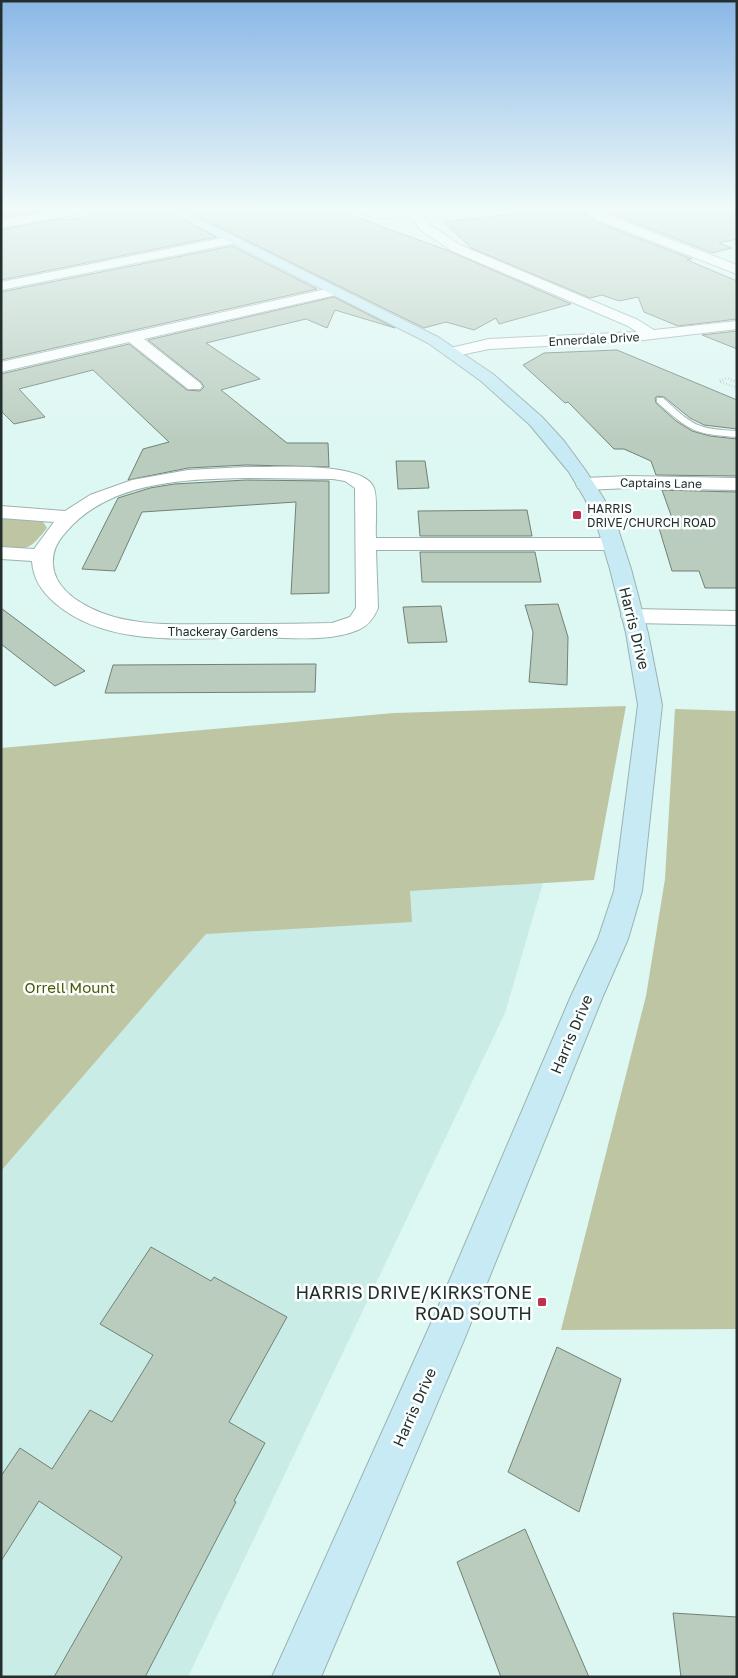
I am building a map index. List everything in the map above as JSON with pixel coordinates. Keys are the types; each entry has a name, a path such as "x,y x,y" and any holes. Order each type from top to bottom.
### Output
{"street":[{"name":"Harris Drive","path":"296,1677 450,1326 583,1005 613,939 628,891 650,705 648,679 613,544 607,527 572,463 542,426 503,389 422,334 325,286"},
{"path":"546,286 633,323 653,336"},
{"path":"1,368 334,291"},
{"name":"Ennerdale Drive","path":"451,352 489,344 584,341 653,336 737,325"},
{"path":"132,337 194,386"},
{"name":"Thackeray Gardens","path":"203,473 333,474 351,477 363,484 365,489 366,544 367,608 364,616 356,623 332,630 170,631 117,624 73,607 55,592 47,580 42,556 45,547 58,527 68,517 102,496 145,481 203,473"},
{"name":"Captains Lane","path":"585,484 629,482 737,484"},
{"path":"1,512 68,517"},
{"path":"366,544 613,544"},
{"path":"1,553 42,556"},
{"path":"632,616 737,618"}],"lane":[{"path":"660,400 686,424 705,432 737,434"}],"path":[{"path":"737,382 727,378 719,381 737,388"}],"shaded area":[{"path":"543,883 505,1013 188,1677 1,1677 1,1171 206,934 227,902"}],"green space":[{"path":"1,517 43,522 47,528 28,547 1,548"},
{"name":"Orrell Mount","path":"626,706 594,880 410,891 412,922 206,934 1,1171 1,748 394,713"},
{"path":"675,709 737,711 737,1329 561,1330 646,996 665,879"}],"building":[{"path":"30,286 312,286 317,289 1,360 1,292"},
{"path":"340,286 530,286 571,304 499,324 496,318 474,330 446,322 424,328"},
{"path":"562,286 737,286 737,319 678,326 644,312 638,297 619,301 602,295 590,298"},
{"path":"334,297 395,328 335,310 327,328 306,319 206,343 260,379 221,390 287,443 328,443 329,467 246,465 188,468 128,480 143,449 169,442 93,370 19,389 45,417 14,424 1,411 1,374 129,344 187,390 200,391 204,387 201,382 148,340"},
{"path":"737,331 737,349 702,335"},
{"path":"617,350 737,400 737,429 704,425 690,418 664,397 657,396 655,398 656,403 676,421 692,431 710,436 737,439 737,476 656,475 651,461 624,449 614,449 568,402 565,403 523,365 544,353"},
{"path":"396,461 425,461 429,488 398,489"},
{"path":"246,480 329,481 329,593 291,594 296,502 142,512 115,571 82,569 118,498 150,488 174,484"},
{"path":"662,490 737,492 737,588 705,588 699,571 672,571 656,518 672,518"},
{"path":"527,510 532,536 420,536 418,511"},
{"path":"420,552 535,552 541,582 422,582"},
{"path":"558,604 568,637 567,685 529,682 533,632 525,605"},
{"path":"441,606 447,642 408,643 403,607"},
{"path":"1,608 85,671 55,686 1,644"},
{"path":"316,664 315,692 105,693 113,665"},
{"path":"151,1247 211,1281 214,1277 287,1317 229,1422 265,1443 145,1677 54,1677 122,1557 39,1501 1,1561 1,1476 20,1448 52,1469 90,1410 112,1422 153,1355 100,1324"},
{"path":"557,1347 621,1379 579,1512 508,1472"},
{"path":"525,1529 589,1677 501,1677 457,1562"},
{"path":"673,1613 737,1617 737,1677 681,1677"}],"place":[{"name":"HARRIS DRIVE/CHURCH ROAD","path":"577,515"},
{"name":"HARRIS DRIVE/KIRKSTONE ROAD SOUTH","path":"542,1302"}]}
